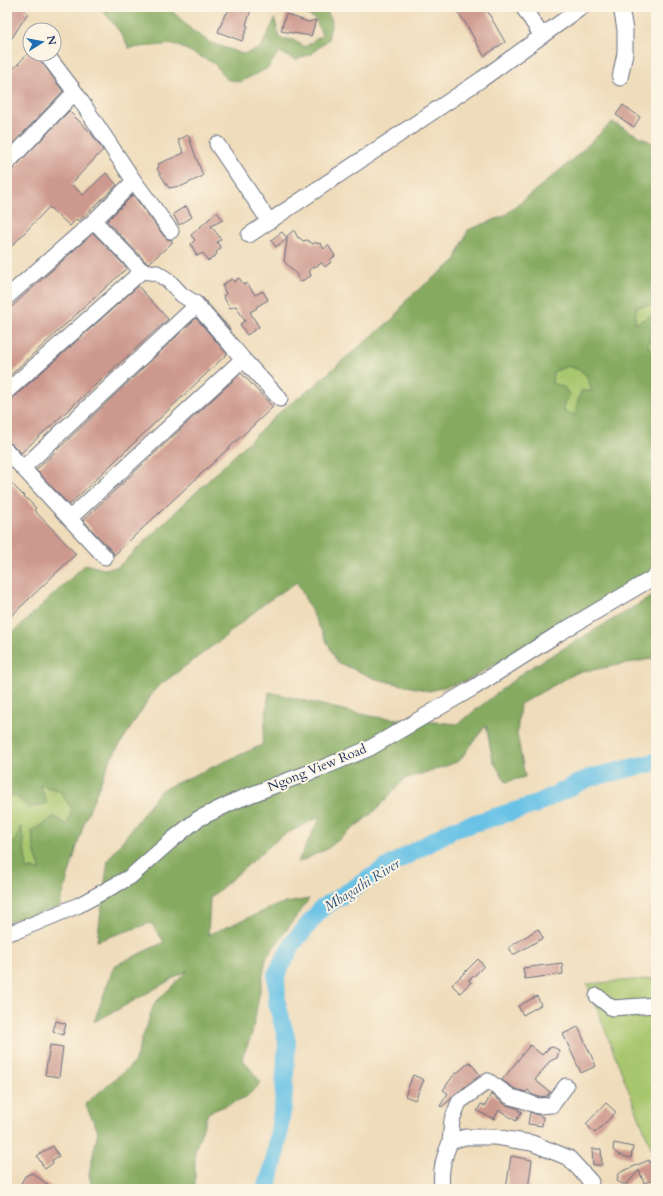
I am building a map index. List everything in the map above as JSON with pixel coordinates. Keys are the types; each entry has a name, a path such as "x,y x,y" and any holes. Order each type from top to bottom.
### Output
{"street":[{"path":"523,7 542,36"},
{"path":"248,235 482,79 582,7"},
{"path":"620,78 625,52 621,7"},
{"path":"52,62 75,92 134,181 172,231"},
{"path":"7,163 75,92"},
{"path":"217,144 269,221"},
{"path":"7,297 94,220 134,181"},
{"path":"94,220 142,271 157,273 169,281 182,295 197,305 243,359 280,399"},
{"path":"7,391 142,271"},
{"path":"24,468 197,305"},
{"path":"70,518 243,359"},
{"path":"7,451 105,557"},
{"name":"Ngong View Road","path":"13,931 79,905 130,877 198,819 235,801 370,748 473,688 558,634 656,576"},
{"path":"597,996 612,1008 656,1005"},
{"path":"442,1189 441,1180 443,1161 450,1142 452,1120 459,1102 488,1081 511,1098 519,1099 538,1106 552,1104 566,1086"},
{"path":"450,1142 465,1137 495,1137 532,1143 570,1158 591,1182"}],"green space":[{"path":"100,7 168,7 193,31 211,43 243,54 261,48 275,19 279,38 293,40 305,47 322,35 316,20 296,7 325,7 332,21 328,40 311,54 296,60 279,52 268,68 240,82 226,79 214,63 174,44 129,48 120,32"},
{"path":"612,122 656,145 656,304 636,307 635,324 656,313 656,327 650,331 648,348 656,350 656,571 466,681 429,691 376,679 337,662 297,582 265,603 222,639 156,688 110,760 84,823 59,907 7,922 7,848 15,841 21,826 27,869 41,870 35,854 32,830 43,825 54,816 67,825 72,809 60,791 40,785 47,803 29,808 15,795 7,797 7,638 86,564 103,569 118,567 282,410 315,385 395,317 408,298 455,261 468,230 504,216 571,161","holes":["568,366 582,371 587,376 592,391 581,391 575,415 564,412 564,403 570,395 564,387 552,383 553,372"]},
{"path":"656,304 656,313 635,325 636,307"},
{"path":"656,327 656,350 648,348 650,331"},
{"path":"567,366 582,371 587,376 593,391 577,404 575,415 564,412 564,403 552,383 552,372"},
{"path":"656,594 656,658 576,673 520,704 517,734 525,777 506,782 493,761 486,725 459,761 404,779 375,811 327,849 297,863 321,816 280,837 210,898 208,935 280,904 309,899 266,958 252,1034 242,1058 261,1083 246,1097 208,1113 195,1150 195,1189 92,1189 89,1174 98,1131 85,1104 134,1063 154,1004 188,970 94,1022 114,966 164,942 151,923 97,941 108,860 161,790 262,745 269,692 375,717 458,724 525,671"},
{"path":"40,785 60,791 72,809 67,825 54,817 43,825 32,830 35,854 41,870 27,869 21,827 15,841 7,848 7,797"},
{"path":"656,978 656,1160 587,984"}],"building":[{"path":"7,7 26,7 24,10 28,13 12,38 7,34"},
{"path":"230,7 252,7 246,25 248,26 242,41 218,32 225,14 227,14"},
{"path":"454,7 485,7 505,42 484,56 466,24"},
{"path":"286,14 308,22 316,20 311,36 281,31"},
{"path":"22,60 22,62 42,62 63,91 7,150 7,76"},
{"path":"623,105 640,117 634,127 616,115"},
{"path":"69,111 91,133 103,150 71,184 83,195 106,173 117,185 79,221 76,219 70,226 49,207 7,251 7,175"},
{"path":"188,135 203,176 180,187 169,188 157,169 159,166 158,164 184,153 178,140"},
{"path":"133,195 164,236 167,239 172,240 172,243 149,263 146,262 107,221"},
{"path":"186,206 192,217 179,225 173,214"},
{"path":"217,212 223,220 211,226 221,239 217,242 221,248 216,252 217,254 208,261 203,253 197,256 191,244 195,240 191,235"},
{"path":"294,230 298,238 303,241 307,240 313,244 316,242 317,244 320,243 324,249 328,245 335,256 325,267 322,263 309,270 311,276 300,282 296,274 284,261 287,239 276,247 271,240 282,232 287,238 287,236"},
{"path":"93,233 127,268 7,378 7,311"},
{"path":"239,278 244,285 247,283 255,295 263,291 268,300 250,312 259,327 247,335 240,324 245,321 236,306 230,308 223,296 226,294 222,285 232,279 234,282"},
{"path":"138,286 168,319 21,453 13,445 7,442 7,400 13,398"},
{"path":"202,297 230,329 230,330"},
{"path":"196,318 227,354 69,505 36,470"},
{"path":"241,373 273,407 114,555 83,520"},
{"path":"7,479 36,508 34,510 76,554 7,620"},
{"path":"538,929 543,938 513,955 509,947"},
{"path":"478,959 484,966 468,980 471,982 460,993 452,985"},
{"path":"562,963 563,974 525,979 523,968"},
{"path":"537,996 541,1005 523,1015 518,1006"},
{"path":"56,1021 66,1024 63,1035 53,1031"},
{"path":"578,1027 596,1066 581,1073 563,1034"},
{"path":"50,1045 63,1047 59,1077 45,1075"},
{"path":"530,1045 542,1055 549,1048 553,1047 559,1050 557,1058 550,1061 535,1080 550,1092 547,1096 539,1097 533,1095 528,1090 526,1092 515,1089 502,1080"},
{"path":"470,1062 480,1075 441,1107 440,1106 448,1093 443,1090 453,1076"},
{"path":"413,1075 424,1080 415,1100 405,1096"},
{"path":"491,1094 506,1105 519,1109 518,1111 522,1111 516,1121 499,1110 494,1119 477,1111 481,1104 485,1106"},
{"path":"606,1103 616,1112 595,1133 586,1124"},
{"path":"530,1112 543,1117 542,1126 528,1124"},
{"path":"614,1143 633,1147 631,1158 619,1155 613,1150"},
{"path":"53,1146 59,1156 52,1160 53,1163 45,1169 37,1156"},
{"path":"592,1149 601,1149 602,1165 593,1165"},
{"path":"511,1156 532,1160 528,1189 506,1189"},
{"path":"649,1160 656,1179 644,1183 639,1170 627,1184 617,1181 618,1175 621,1172"},
{"path":"32,1173 54,1189 18,1189 25,1176"}],"waterway":[{"name":"Mbagathi River","path":"266,1189 274,1163 283,1106 287,1041 277,1003 276,975 293,943 322,908 392,864 452,830 534,805 589,778 656,762"}]}
